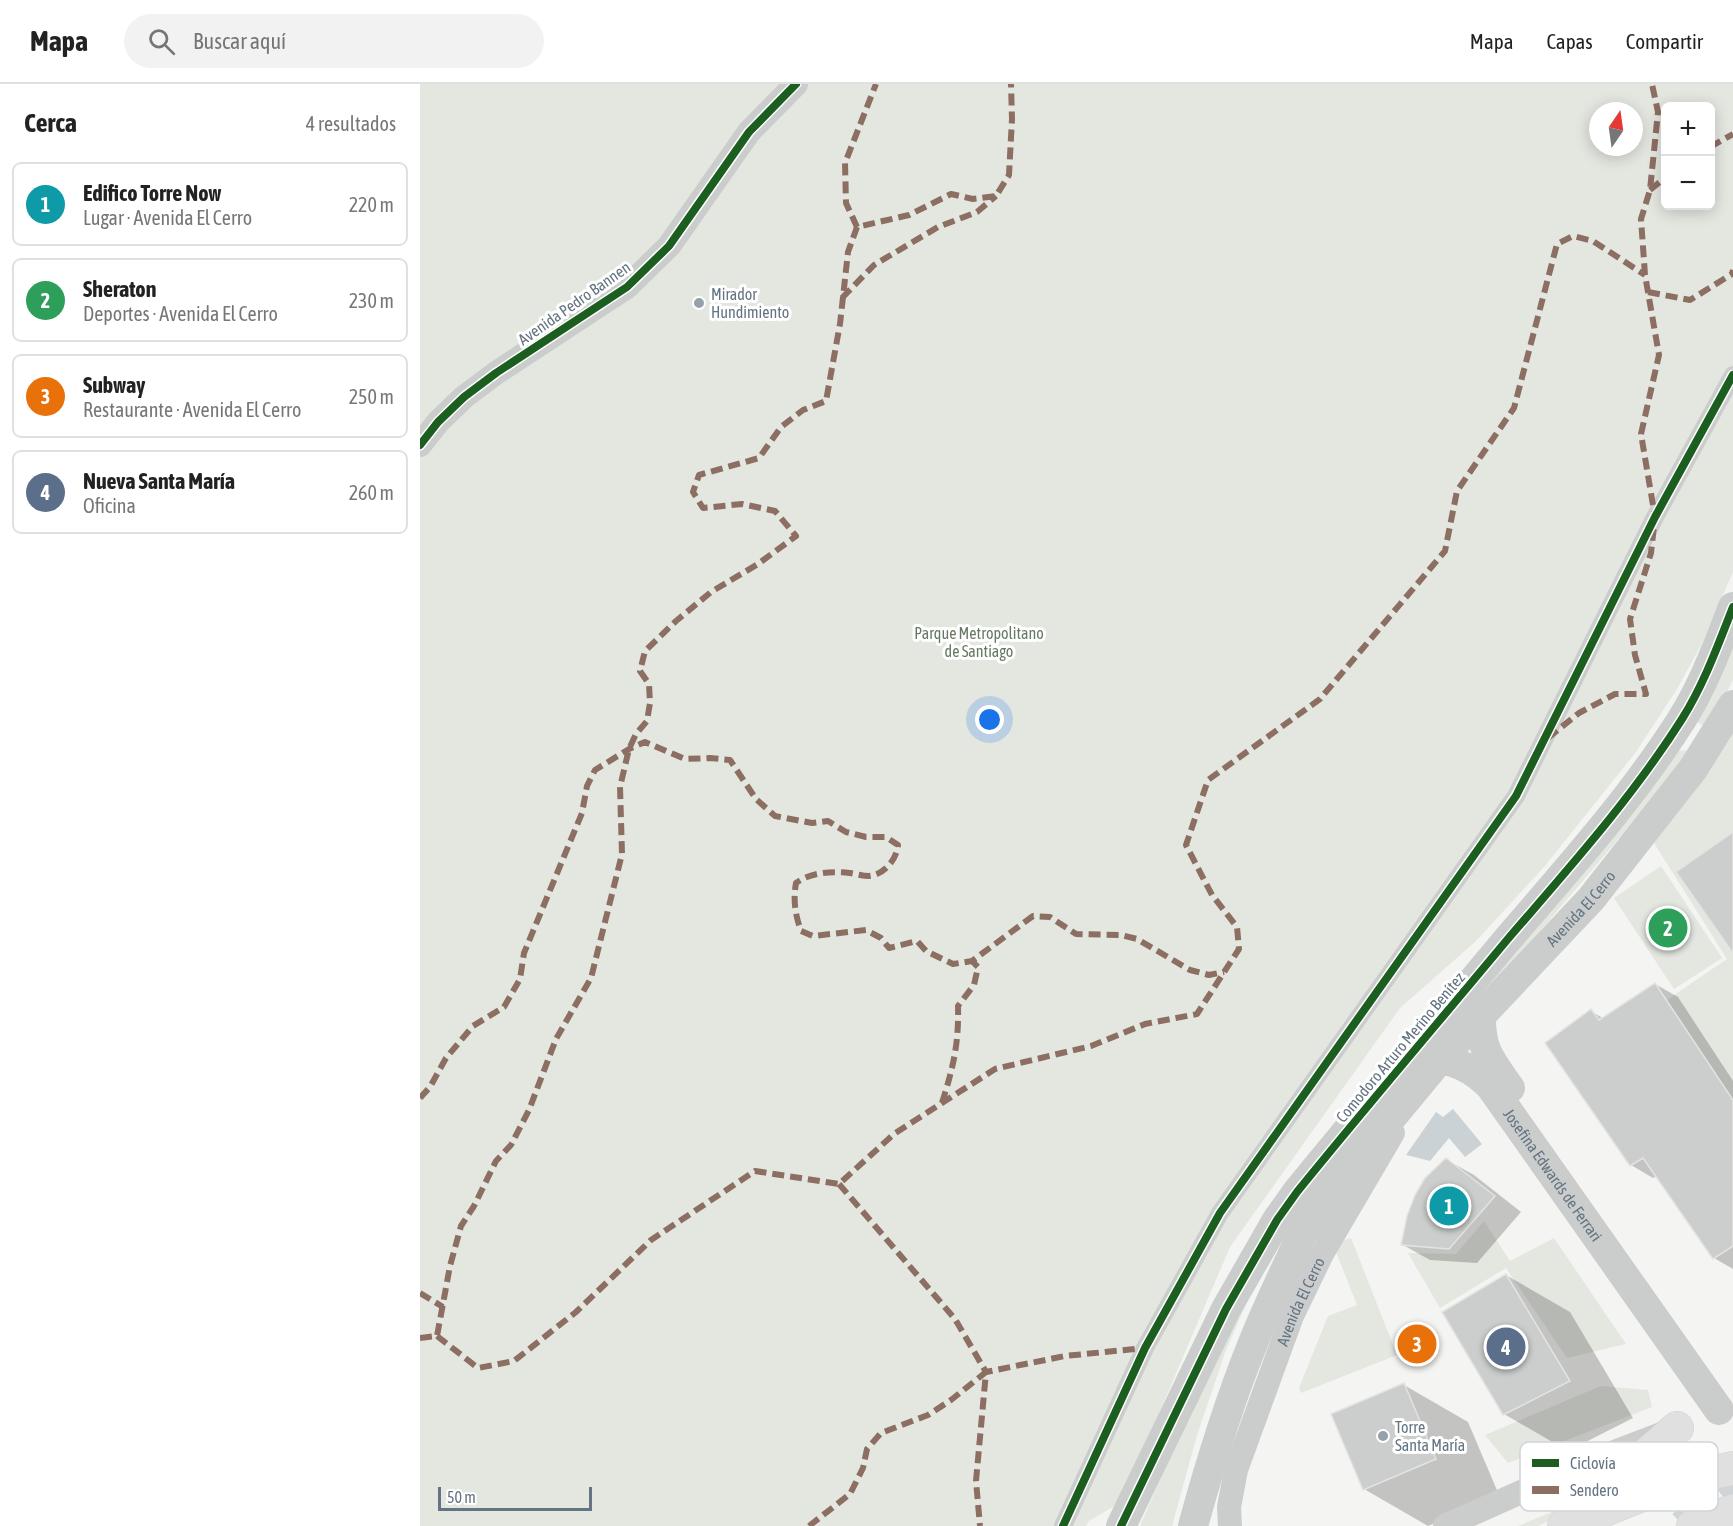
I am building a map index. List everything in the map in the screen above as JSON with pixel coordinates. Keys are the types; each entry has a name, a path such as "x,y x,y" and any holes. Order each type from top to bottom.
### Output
{"main road":[{"path":"1661,1442 1677,1428"},
{"path":"1718,1471 1733,1468"},
{"path":"1564,1526 1582,1511"},
{"path":"1564,1526 1602,1511"},
{"path":"1693,1526 1733,1511"}],"street":[{"name":"Avenida Pedro Bannen","path":"420,445 438,422 464,397 496,373 627,287 669,246 749,132 796,84"},
{"path":"1063,1526 1144,1348 1220,1213 1516,796 1655,517 1733,375"},
{"name":"Comodoro Arturo Merino Benítez","path":"1121,1526 1226,1310 1261,1247 1297,1192 1558,880 1658,755 1683,717 1697,690 1733,607"},
{"name":"Avenida El Cerro","path":"1302,1234 1440,1059 1598,890 1694,769 1733,705"},
{"name":"Josefina Edwards de Ferrari","path":"1481,1016 1480,1032 1483,1046 1491,1060 1663,1304 1670,1339"},
{"name":"Josefina Edwards de Ferrari","path":"1406,1061 1419,1058 1455,1061 1468,1067 1491,1087 1670,1339 1726,1407"},
{"name":"Avenida El Cerro","path":"1229,1523 1236,1470 1292,1316 1322,1254 1390,1138 1409,1097"},
{"name":"Avenida El Cerro","path":"1193,1526 1234,1393 1276,1288 1323,1186 1371,1104"},
{"path":"1641,1442 1726,1407"},
{"path":"1445,1526 1520,1493"}],"green space":[{"name":"Parque Metropolitano de Santiago","path":"420,84 1733,84 1733,572 1701,645 1677,689 1636,752 1544,867 1476,941 1400,1008 1230,1247 1121,1502 1089,1521 1086,1526 420,1526"},
{"path":"1733,627 1733,680 1708,729 1691,718"},
{"path":"1733,721 1733,1100 1667,1000 1727,959 1654,843"},
{"path":"1694,750 1440,1049 1517,947 1676,751"},
{"path":"1661,866 1722,958 1674,989 1614,898"},
{"path":"1484,1221 1510,1261 1554,1238 1626,1344 1567,1358 1506,1268 1440,1308 1408,1253 1456,1254"},
{"path":"1351,1238 1397,1355 1301,1393 1299,1388 1328,1316 1357,1305 1336,1252 1339,1242"},
{"path":"1265,1261 1226,1350 1197,1435 1172,1526 1140,1526 1217,1349"},
{"path":"1601,1386 1648,1390 1652,1407 1562,1442 1520,1442 1520,1458 1508,1463 1485,1435"},
{"path":"1554,1511 1568,1511 1538,1526 1518,1526"}],"shaded area":[{"path":"1453,1109 1482,1144 1465,1157 1449,1138 1430,1161 1406,1155 1436,1112 1443,1117"}],"building":[{"path":"1733,832 1733,953 1676,872"},
{"path":"1655,983 1733,1100 1733,1246 1713,1259 1643,1158 1630,1166 1545,1043 1591,1009 1599,1020"},
{"path":"1446,1158 1495,1196 1449,1249 1401,1245 1407,1216 1415,1195 1425,1178"},
{"path":"1506,1274 1570,1381 1503,1415 1442,1312"},
{"name":"Torre Santa María","path":"1404,1383 1436,1459 1363,1490 1331,1414"}],"tunnel":[{"path":"1718,1493 1733,1481"},
{"path":"1684,1526 1699,1511"}],"marked path":[{"path":"857,227 846,203 845,163 876,84"},
{"path":"420,1338 437,1336 450,1266 461,1226 474,1206 496,1161 511,1145 529,1110 556,1039 591,978 622,854 620,787 629,749 636,734 647,721 650,703 649,684 640,671 645,651 711,592 758,564 796,536 775,511 742,504 703,508 693,492 699,475 759,458 781,427 803,410 826,401 840,324 848,252 857,227 909,215 951,194 973,199 996,196 1009,175 1011,84"},
{"path":"1548,738 1579,713 1615,694 1646,694 1635,655 1630,619 1651,553 1655,517 1641,434 1659,355 1645,275 1641,219 1650,190 1658,112 1652,84"},
{"path":"1715,144 1733,134"},
{"path":"1650,190 1661,181"},
{"path":"842,298 874,265 938,227 977,212 996,196"},
{"path":"437,1336 478,1368 514,1361 576,1312 651,1240 755,1171 839,1184 894,1134 995,1069 1091,1046 1145,1024 1197,1014 1239,949 1237,927 1212,895 1186,845 1208,780 1320,699 1445,551 1457,491 1514,408 1557,244 1573,236 1593,241 1645,275"},
{"path":"1648,292 1690,300 1732,274 1733,270"},
{"path":"420,1098 430,1087 446,1058 473,1026 504,1007 520,979 524,953 582,813 587,786 595,770 645,742 685,759 730,760 756,799 775,816 812,823 828,821 846,832 866,837 886,837 898,845 889,865 875,875 829,872 815,874 796,883 795,901 799,925 801,931 813,936 866,930 881,938 889,948 917,941 926,951 953,964 972,961 1033,916 1050,917 1076,934 1121,935 1137,939 1190,970 1209,975 1224,972"},
{"path":"942,1103 954,1056 958,1006 974,985 978,967 972,961"},
{"path":"839,1184 955,1319 986,1372 1065,1356 1145,1348"},
{"path":"420,1293 443,1307"},
{"path":"809,1526 850,1494 863,1468 867,1449 881,1433 928,1415 986,1372 976,1481 980,1526"}],"cycle path":[{"path":"420,445 438,422 464,397 496,373 627,287 669,246 749,132 796,84"},
{"path":"1063,1526 1145,1348 1220,1213 1516,796 1655,517 1733,375"},
{"path":"1121,1526 1226,1309 1277,1220 1323,1160 1576,860 1642,777 1690,706 1733,607"}],"place":[{"name":"Mirador Hundimiento","path":"699,303"},
{"name":"Sheraton","path":"1668,928"},
{"name":"Edifico Torre Now","path":"1449,1206"},
{"name":"Subway","path":"1417,1344"},
{"name":"Nueva Santa María","path":"1506,1347"},
{"name":"Torre Santa María","path":"1383,1436"}]}
